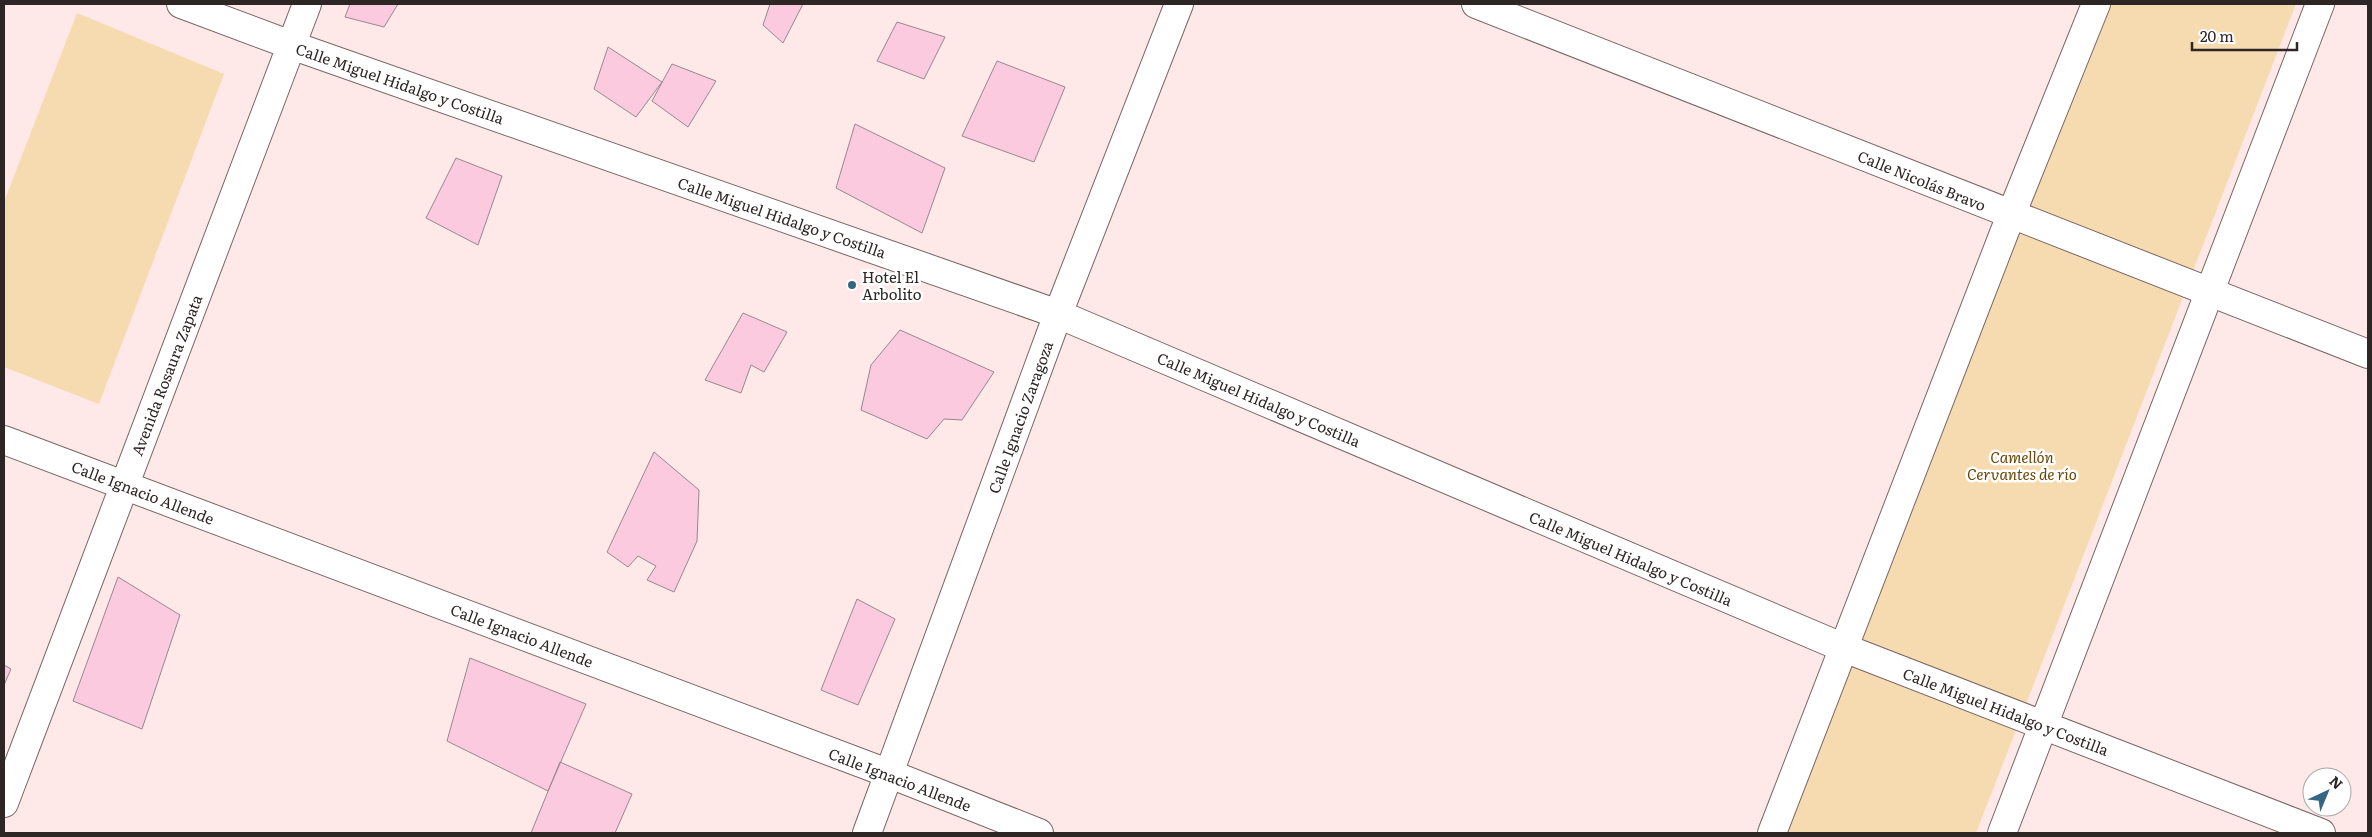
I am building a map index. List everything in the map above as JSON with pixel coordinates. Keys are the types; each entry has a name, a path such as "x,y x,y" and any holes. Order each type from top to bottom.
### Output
{"street":[{"name":"Calle Miguel Hidalgo y Costilla","path":"181,4 291,45 1058,314 1844,648 2321,833"},
{"name":"Avenida Rosaura Zapata","path":"4,803 306,4"},
{"name":"Calle Ignacio Zaragoza","path":"868,833 1058,314 1179,4"},
{"name":"Calle Nicolás Bravo","path":"1476,4 2368,354"},
{"path":"1772,833 2011,215 2096,4"},
{"path":"2002,833 2320,4"},
{"name":"Calle Ignacio Allende","path":"4,440 890,774 1038,833"}],"green space":[{"name":"Camellón Cervantes de río","path":"2105,4 2296,4 2023,712 1857,648"},
{"path":"77,13 224,74 99,404 4,367 4,202"},
{"path":"1853,660 2018,725 1976,833 1785,833"}],"building":[{"path":"350,4 398,4 384,27 345,17"},
{"path":"770,4 803,4 783,43 763,25"},
{"path":"897,22 945,37 924,79 877,61"},
{"path":"608,47 662,82 636,117 594,89"},
{"path":"997,61 1065,87 1034,162 962,136"},
{"path":"672,64 716,81 688,127 652,101"},
{"path":"855,124 945,168 922,233 836,188"},
{"path":"456,158 502,176 478,245 426,218"},
{"path":"743,313 787,332 764,372 751,365 741,393 705,380"},
{"path":"900,330 994,372 962,420 944,419 927,439 861,410 871,365"},
{"path":"654,452 699,490 697,541 674,592 647,580 656,566 638,556 628,567 607,552"},
{"path":"118,577 180,615 142,729 73,701"},
{"path":"857,599 895,619 858,705 821,690"},
{"path":"470,658 586,704 548,791 447,741"},
{"path":"4,665 11,669 4,685"},
{"path":"560,762 632,794 615,833 531,833"}],"place":[{"name":"Hotel El Arbolito","path":"852,285"}]}
